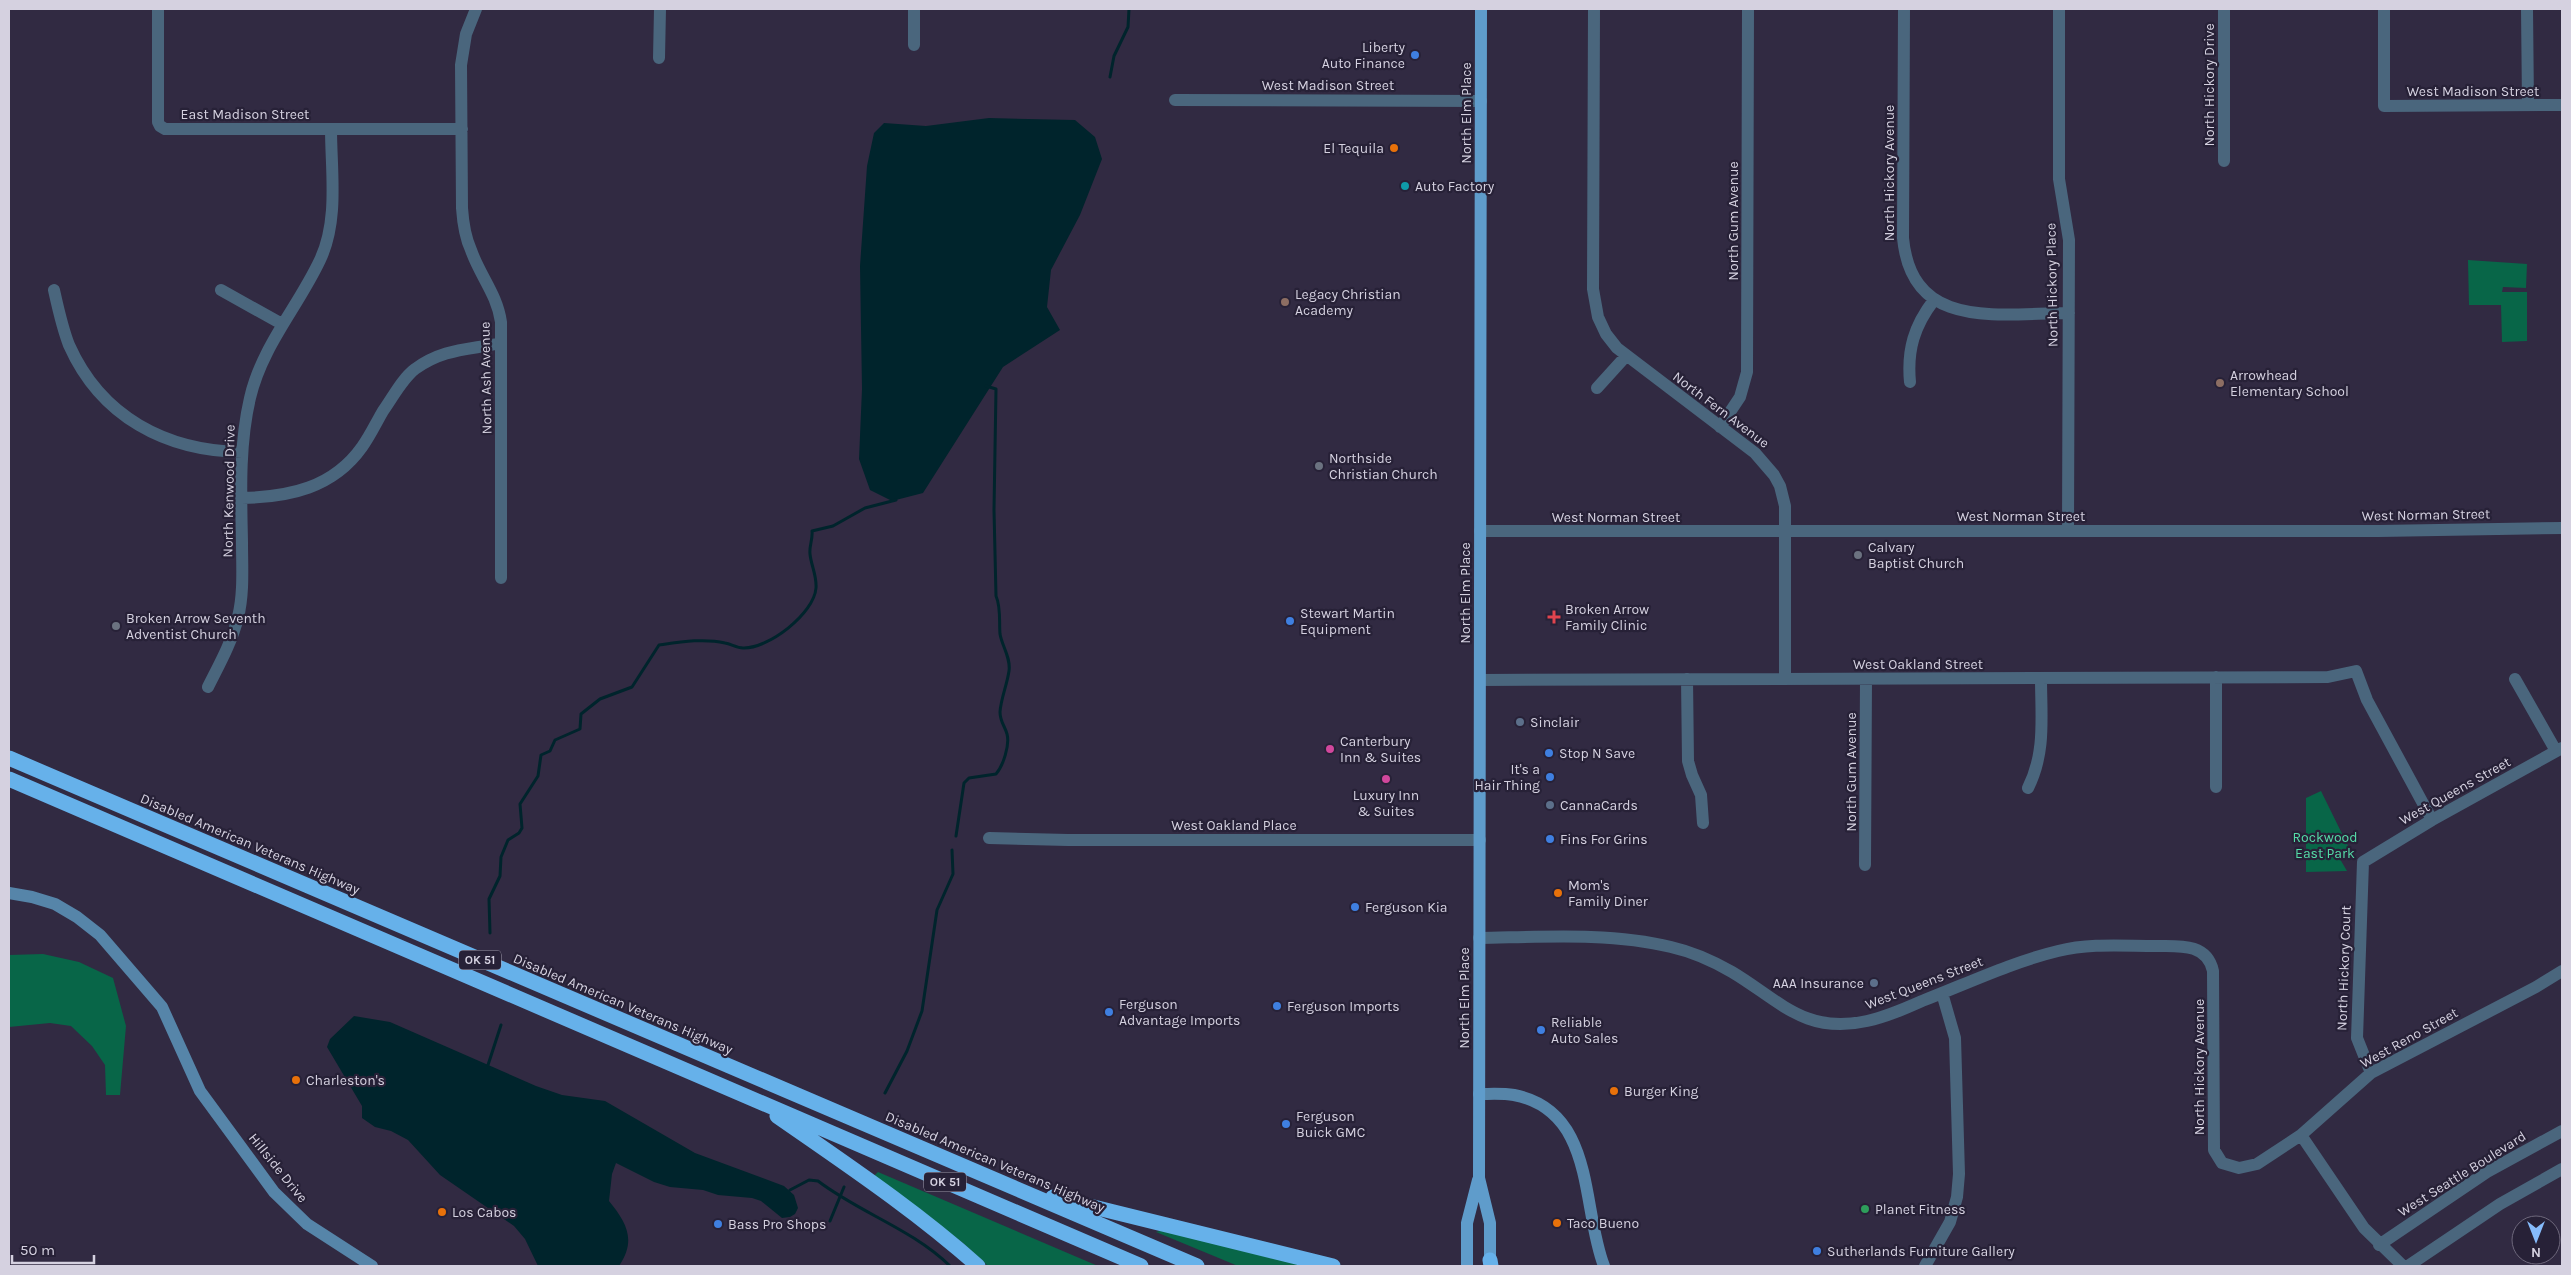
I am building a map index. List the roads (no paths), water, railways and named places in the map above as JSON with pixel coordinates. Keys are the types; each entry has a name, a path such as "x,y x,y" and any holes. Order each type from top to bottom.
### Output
{"highway":[{"name":"Disabled American Veterans Highway","path":"9,758 1197,1266"},
{"name":"OK 51","path":"9,779 1141,1266"},
{"path":"750,1098 937,1229 978,1266"},
{"path":"1012,1187 1158,1221 1333,1266"}],"main road":[{"name":"North Elm Place","path":"1481,9 1479,1178 1490,1223 1490,1264"},
{"name":"North Elm Place","path":"1467,1266 1467,1223 1479,1178"}],"street":[{"name":"East Madison Street","path":"158,9 160,126 165,129 331,129"},
{"name":"North Ash Avenue","path":"476,9 463,46 463,223 471,251 499,307 502,344 501,578"},
{"path":"659,58 660,9"},
{"path":"914,9 914,45"},
{"name":"North Fern Avenue","path":"1594,9 1593,289 1596,307 1602,326 1610,340 1626,356 1762,459 1774,475 1784,497 1785,680"},
{"name":"North Gum Avenue","path":"1720,426 1740,397 1747,372 1748,9"},
{"name":"North Hickory Avenue","path":"1904,9 1904,250 1912,277 1921,289 1934,300"},
{"name":"North Hickory Place","path":"2059,9 2059,179 2068,231 2068,531"},
{"name":"North Hickory Drive","path":"2224,9 2224,161"},
{"name":"West Madison Street","path":"2384,9 2384,106 2562,105"},
{"path":"2527,9 2528,105"},
{"name":"West Madison Street","path":"1175,100 1480,101"},
{"path":"331,129 462,129"},
{"name":"North Kenwood Drive","path":"208,687 232,634 239,613 242,579 242,452 244,423 256,376 282,324 320,260 328,236 332,207 331,129"},
{"path":"54,290 65,333 76,359 92,383 111,405 142,428 169,440 201,449 242,452"},
{"path":"221,290 282,324"},
{"path":"1910,382 1908,360 1910,347 1920,322 1934,300 1948,308 1968,313 2068,313"},
{"path":"242,498 283,496 312,487 330,478 347,465 363,447 393,395 415,370 434,358 454,350 502,344"},
{"path":"1598,388 1626,356"},
{"name":"West Norman Street","path":"1480,531 2396,531 2562,528"},
{"name":"West Oakland Street","path":"1480,680 2328,677 2356,670 2367,700 2432,820"},
{"path":"2216,677 2216,787"},
{"path":"2028,788 2038,769 2041,752 2041,678"},
{"name":"North Gum Avenue","path":"1865,865 1866,679"},
{"path":"2515,679 2559,750"},
{"path":"1687,680 1688,761 1701,796 1703,823"},
{"name":"West Queens Street","path":"2363,862 2432,820 2559,750"},
{"name":"West Oakland Place","path":"989,838 1068,840 1480,840"},
{"name":"North Hickory Court","path":"2363,862 2357,1038 2371,1073"},
{"name":"Hillside Drive","path":"9,894 32,897 54,904 77,917 100,935 162,1007 200,1091 274,1192 307,1224 372,1266"},
{"name":"West Queens Street","path":"1479,938 1605,939 1670,946 1714,962 1732,972 1783,1008 1799,1016 1824,1022 1866,1022 2047,954 2085,946 2187,946 2200,951 2210,962"},
{"name":"North Hickory Avenue","path":"2210,962 2214,987 2214,1150 2218,1160 2227,1166"},
{"name":"West Reno Street","path":"2227,1166 2248,1167 2258,1164 2301,1135 2371,1073 2536,987 2562,970"},
{"path":"1925,1266 1950,1222 1957,1197 1959,1174 1955,1038 1942,993"},
{"path":"1479,1094 1512,1095 1537,1103 1553,1115 1569,1132 1584,1178 1604,1266"},
{"name":"West Seattle Boulevard","path":"2379,1245 2487,1172 2562,1131"},
{"path":"2301,1135 2364,1228 2379,1245 2403,1266"},
{"path":"2408,1266 2500,1204 2562,1171"}],"waterway":[{"path":"1110,77 1114,56 1128,27 1129,9"},
{"path":"956,836 964,783 969,778 996,774 1003,761 1008,744 1000,712 1009,666 1000,634 999,609 996,596 994,510 996,389 986,386"},
{"path":"490,933 489,899 500,876 501,857 508,840 519,833 522,828 520,804 538,776 541,755 550,751 555,740 580,729 581,714 600,699 632,687 659,645 709,641 743,648 765,643 777,636 799,619 813,598 816,584 810,554 812,531 833,526 865,508 896,500"},
{"path":"885,1093 907,1051 922,1011 937,910 953,874 952,850"},
{"path":"488,1065 501,1025"},
{"path":"790,1190 809,1180 818,1181 851,1203 903,1231 950,1266"},
{"path":"830,1221 844,1187"}],"place":[{"name":"Liberty Auto Finance","path":"1415,55"},
{"name":"El Tequila","path":"1394,148"},
{"name":"Auto Factory","path":"1405,186"},
{"name":"Legacy Christian Academy","path":"1285,302"},
{"name":"Arrowhead Elementary School","path":"2220,383"},
{"name":"Northside Christian Church","path":"1319,466"},
{"name":"Calvary Baptist Church","path":"1858,555"},
{"name":"Broken Arrow Family Clinic","path":"1554,617"},
{"name":"Stewart Martin Equipment","path":"1290,621"},
{"name":"Broken Arrow Seventh Adventist Church","path":"116,626"},
{"name":"Sinclair","path":"1520,722"},
{"name":"Canterbury Inn & Suites","path":"1330,749"},
{"name":"Stop N Save","path":"1549,753"},
{"name":"It's a Hair Thing","path":"1550,777"},
{"name":"Luxury Inn & Suites","path":"1386,779"},
{"name":"CannaCards","path":"1550,805"},
{"name":"Fins For Grins","path":"1550,839"},
{"name":"Mom's Family Diner","path":"1558,893"},
{"name":"Ferguson Kia","path":"1355,907"},
{"name":"AAA Insurance","path":"1874,983"},
{"name":"Ferguson Imports","path":"1277,1006"},
{"name":"Ferguson Advantage Imports","path":"1109,1012"},
{"name":"Reliable Auto Sales","path":"1541,1030"},
{"name":"Charleston's","path":"296,1080"},
{"name":"Burger King","path":"1614,1091"},
{"name":"Ferguson Buick GMC","path":"1286,1124"},
{"name":"Planet Fitness","path":"1865,1209"},
{"name":"Los Cabos","path":"442,1212"},
{"name":"Taco Bueno","path":"1557,1223"},
{"name":"Bass Pro Shops","path":"718,1224"},
{"name":"Sutherlands Furniture Gallery","path":"1817,1251"}],"park label":[{"name":"Rockwood East Park","path":"2325,846"}]}
